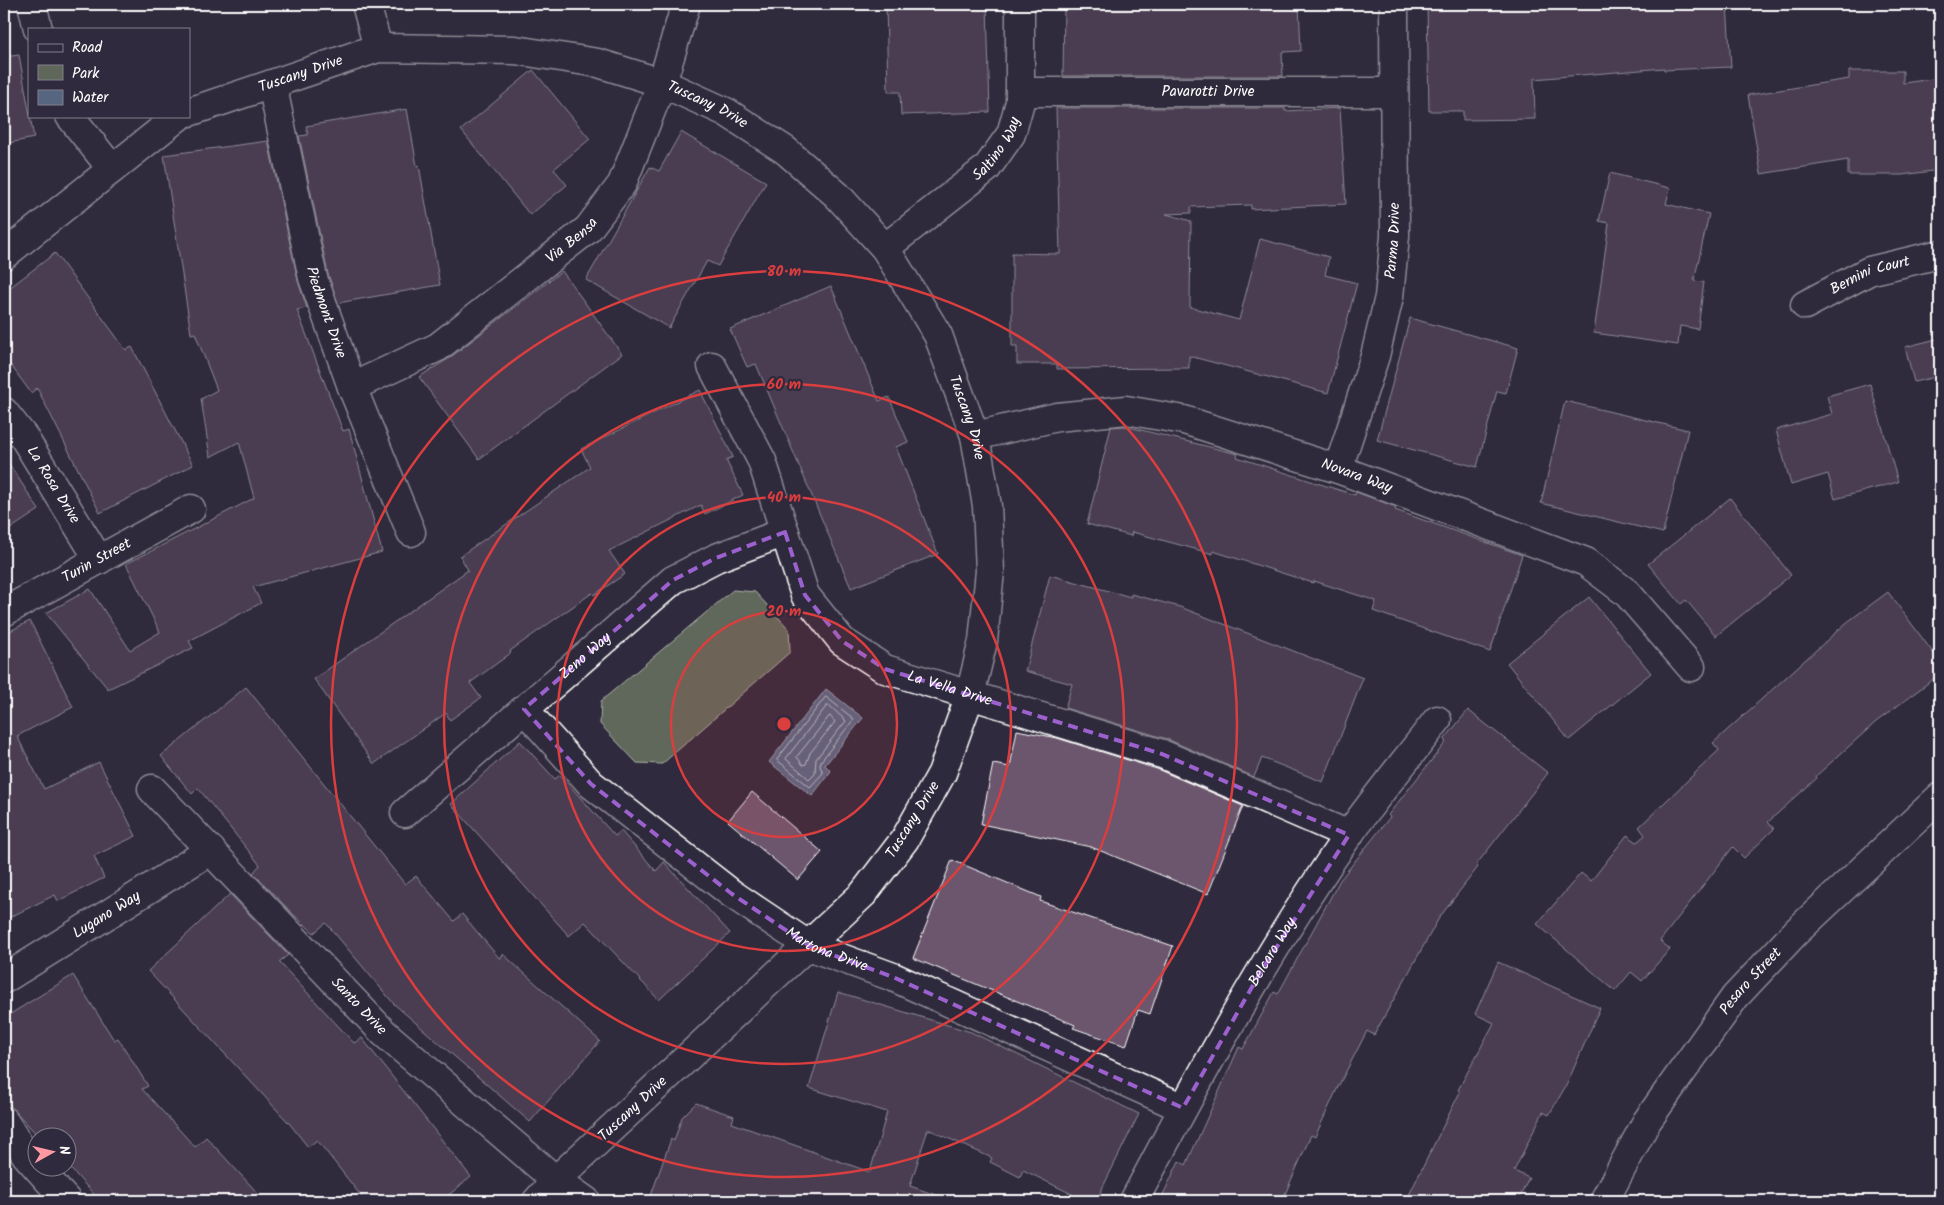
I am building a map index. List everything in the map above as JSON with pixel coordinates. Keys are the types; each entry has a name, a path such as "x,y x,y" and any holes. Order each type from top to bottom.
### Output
{"street":[{"path":"32,4 38,28"},
{"path":"366,4 378,48"},
{"name":"Via Bensa","path":"352,388 438,348 588,229 622,184 662,83 686,4"},
{"name":"Saltino Way","path":"885,248 987,168 1011,134 1020,102 1020,4"},
{"name":"Parma Drive","path":"1338,470 1375,356 1389,297 1395,236 1394,4"},
{"name":"Tuscany Drive","path":"190,112 378,48 515,50 598,63 662,83 726,112 785,150 837,195 885,248 938,335 975,436 987,506 990,571 983,641 970,695 942,773 905,840 863,894 556,1180 537,1201"},
{"name":"Piedmont Drive","path":"272,84 313,278 352,388 411,532"},
{"name":"Pavarotti Drive","path":"1020,92 1394,92"},
{"path":"72,118 112,169"},
{"path":"4,255 176,118"},
{"name":"Bernini Court","path":"1805,305 1869,271 1940,254"},
{"name":"La Vella Drive","path":"712,366 762,461 805,596 842,641 886,669 1162,754 1349,834"},
{"name":"Novara Way","path":"975,436 1057,417 1126,410 1184,420 1338,470 1586,562 1627,593 1691,667"},
{"name":"La Rosa Drive","path":"4,412 23,436 99,560"},
{"name":"Turin Street","path":"4,612 191,509"},
{"name":"Zeno Way","path":"405,813 673,580 716,558 785,532"},
{"name":"Martona Drive","path":"524,709 591,784 732,894 809,945 893,977 1183,1108"},
{"name":"Belcaro Way","path":"1134,1201 1183,1108 1260,973 1349,834 1437,720"},
{"name":"Santo Drive","path":"152,789 384,1033 556,1180 586,1201"},
{"name":"Pesaro Street","path":"1604,1201 1647,1121 1735,997 1796,932 1940,797"},
{"name":"Lugano Way","path":"4,980 211,850"},
{"path":"4,1121 26,1155 67,1201"}],"highlighted area":[{"path":"785,532 805,595 842,641 885,669 1162,754 1349,835 1260,973 1183,1108 893,977 811,947 732,894 591,784 524,709 673,580 716,558"}],"green space":[{"path":"733,590 755,592 789,629 790,652 662,764 637,763 600,724 601,701"}],"water":[{"path":"826,689 863,718 825,765 831,771 812,796 769,762"}],"building":[{"path":"886,4 987,4 990,112 901,115 900,92 888,92"},
{"path":"1064,4 1299,4 1301,51 1282,52 1283,76 1063,76"},
{"path":"1427,4 1727,4 1731,67 1664,70 1664,68 1534,79 1535,119 1463,120 1463,111 1429,111"},
{"path":"19,55 28,105 28,118 30,118 34,138 4,144 4,57"},
{"path":"533,70 590,139 554,169 567,185 530,215 461,130"},
{"path":"1849,71 1903,71 1903,83 1940,78 1940,170 1902,175 1848,175 1848,160 1761,174 1748,95 1849,79"},
{"path":"1056,108 1285,108 1285,111 1340,108 1346,204 1251,209 1251,205 1191,207 1191,213 1166,214 1191,221 1190,307 1239,320 1260,239 1329,257 1325,275 1357,283 1328,393 1189,356 1189,368 1057,369 1057,364 1017,364 1017,346 1012,346 1012,253 1060,254"},
{"path":"407,109 440,285 338,303 328,274 299,136 308,135 306,126"},
{"path":"681,132 766,182 718,266 707,261 669,328 586,280 650,167 659,171"},
{"path":"268,141 298,281 307,308 297,310 343,431 349,429 382,552 253,587 261,603 189,641 193,648 108,689 46,613 90,589 130,650 160,632 126,564 254,498 239,442 210,457 201,399 217,390 195,333 191,334 164,155"},
{"path":"1610,173 1670,188 1666,204 1709,214 1694,281 1704,282 1698,329 1680,326 1678,345 1594,333 1609,223 1599,221"},
{"path":"55,253 126,350 132,347 193,465 100,513 37,388 31,393 4,356 4,292"},
{"path":"562,271 622,354 479,459 419,377 448,359"},
{"path":"831,286 879,401 889,397 908,442 896,447 938,554 851,588 756,364 747,367 730,329"},
{"path":"1410,318 1518,348 1506,393 1497,391 1477,467 1377,440"},
{"path":"1940,338 1940,376 1914,382 1905,347"},
{"path":"1870,384 1898,482 1835,499 1828,474 1791,485 1776,430 1832,414 1827,396"},
{"path":"700,390 733,457 726,460 743,495 705,514 701,505 609,551 625,574 594,595 592,593 510,651 511,653 470,683 481,698 450,720 446,713 374,764 314,679 468,570 460,556 590,467 581,449"},
{"path":"1565,401 1688,430 1663,533 1541,503"},
{"path":"1125,426 1238,454 1237,457 1317,483 1355,495 1356,492 1396,507 1395,510 1522,555 1490,652 1373,611 1376,601 1314,581 1313,583 1213,551 1213,554 1132,532 1131,536 1087,524 1111,427"},
{"path":"4,456 39,510 4,533"},
{"path":"1730,498 1791,575 1716,636 1686,600 1681,604 1648,564"},
{"path":"1050,575 1131,597 1131,594 1180,607 1363,678 1323,782 1262,758 1254,777 1167,739 1065,708 1072,684 1025,671"},
{"path":"1888,592 1940,662 1940,674 1876,722 1816,776 1817,778 1768,822 1774,829 1744,858 1733,847 1660,941 1670,949 1642,981 1631,972 1615,991 1537,924 1581,873 1591,881 1627,835 1637,842 1645,835 1639,827 1719,750 1713,743 1846,623"},
{"path":"1589,597 1651,673 1569,740 1507,663"},
{"path":"30,621 73,707 17,736 44,789 99,762 136,836 94,856 104,878 58,901 55,895 4,920 4,634"},
{"path":"246,687 405,884 416,876 454,921 462,914 500,959 503,954 600,1041 530,1122 394,1004 326,923 314,933 293,914 253,873 260,865 198,788 192,794 161,756"},
{"path":"1468,710 1548,773 1476,865 1478,867 1439,918 1374,1035 1367,1031 1315,1137 1311,1135 1282,1201 1160,1201 1179,1161 1186,1165 1239,1047 1243,1049 1274,992 1278,994 1340,880 1390,817 1388,815 1446,742 1444,740"},
{"path":"1017,730 1057,738 1157,769 1243,806 1208,894 1091,847 981,824 993,764 1010,767"},
{"path":"520,741 555,779 560,775 615,836 621,831 656,871 664,862 730,933 659,1000 585,922 569,936 451,804"},
{"path":"752,792 822,852 798,880 728,821"},
{"path":"952,860 1041,897 1040,901 1173,946 1150,1014 1138,1010 1126,1046 1073,1028 1075,1025 913,958"},
{"path":"230,894 288,955 279,962 354,1043 362,1038 471,1177 441,1201 365,1201 317,1140 308,1147 289,1123 148,971"},
{"path":"1498,962 1600,1008 1567,1084 1549,1115 1543,1112 1514,1171 1529,1178 1518,1201 1406,1201 1460,1092 1458,1090 1494,1023 1475,1014"},
{"path":"73,975 114,1040 118,1038 148,1086 142,1089 195,1147 206,1137 265,1201 100,1201 78,1177 78,1128 31,1128 4,1099 4,1018"},
{"path":"838,992 971,1032 1139,1114 1096,1201 1086,1201 1023,1170 1020,1177 990,1162 992,1158 928,1129 910,1186 942,1197 941,1201 649,1201 671,1139 674,1141 682,1117 696,1103 734,1116 732,1123 870,1172 887,1112 809,1088"}]}
